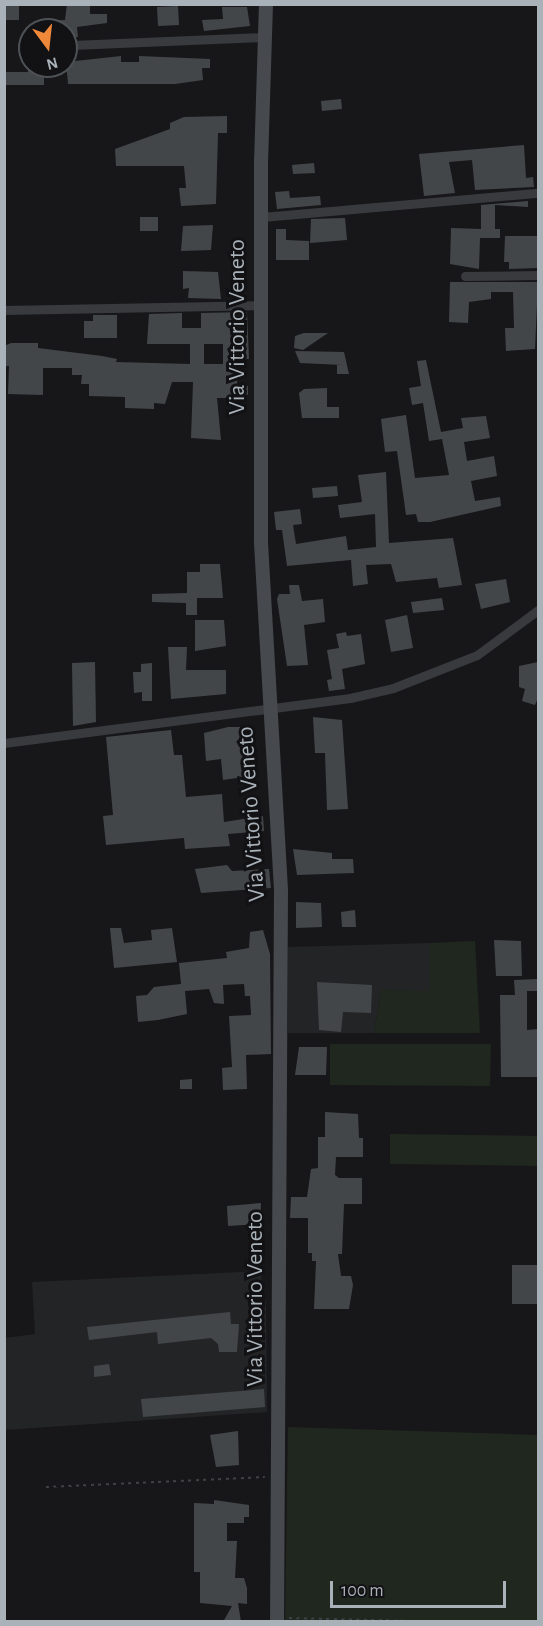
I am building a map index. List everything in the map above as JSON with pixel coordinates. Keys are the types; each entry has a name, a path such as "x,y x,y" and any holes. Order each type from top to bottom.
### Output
{"street":[{"name":"Via Vittorio Veneto","path":"266,4 260,305 261,543 268,707 281,891 277,1620"},
{"path":"78,45 266,37"},
{"path":"262,217 538,193"},
{"path":"465,276 538,275"},
{"path":"4,310 260,305"},
{"path":"4,743 350,698 426,677 477,655 538,610"}],"path":[{"path":"46,1487 278,1476"},
{"path":"277,1620 455,1622"}],"shaded area":[{"path":"475,941 480,1033 374,1033 381,990 430,991 430,943"},
{"path":"430,943 430,992 381,990 374,1033 288,1033 288,947"},
{"path":"330,1044 491,1044 490,1086 330,1085"},
{"path":"390,1134 538,1136 538,1166 390,1164"},
{"path":"262,1271 260,1298 266,1301 267,1412 5,1430 5,1338 35,1334 32,1282"},
{"path":"288,1427 538,1435 538,1621 285,1621"}],"building":[{"path":"4,4 19,4 18,20 4,20"},
{"path":"67,4 90,4 90,14 107,14 107,23 78,27 78,18 65,18"},
{"path":"178,6 179,25 158,26 157,7"},
{"path":"222,7 247,7 250,26 204,31 202,20 223,19"},
{"path":"121,56 121,62 139,62 139,56 210,59 210,68 202,68 203,80 175,84 68,84 67,78 78,78 78,61"},
{"path":"4,72 18,72 18,78 44,78 44,85 4,85"},
{"path":"341,99 342,109 322,111 321,101"},
{"path":"227,116 227,133 218,133 216,204 181,206 179,188 186,188 184,166 116,166 115,149 170,129 170,123 184,117"},
{"path":"524,145 526,178 533,177 534,187 475,190 472,160 449,162 455,193 424,196 419,154"},
{"path":"314,163 315,173 293,174 292,165"},
{"path":"289,191 290,198 320,196 321,205 277,209 275,192"},
{"path":"528,201 528,207 495,205 495,229 500,229 500,238 480,238 479,269 450,264 451,228 481,229 481,205"},
{"path":"140,217 158,217 158,231 140,231"},
{"path":"345,218 347,240 310,243 311,219"},
{"path":"213,225 211,250 181,251 183,226"},
{"path":"276,229 286,229 286,240 309,241 309,260 276,260"},
{"path":"505,236 538,236 538,268 509,269 509,262 504,262"},
{"path":"183,271 218,272 221,299 188,298 189,288 183,289"},
{"path":"450,282 538,282 535,349 506,351 505,328 514,328 513,292 491,292 491,299 469,302 468,323 449,322"},
{"path":"247,312 249,359 238,358 237,385 248,386 248,394 245,398 217,398 221,440 191,438 193,382 172,382 165,404 154,403 154,409 125,408 125,397 89,396 89,384 81,384 82,375 72,375 72,368 43,368 43,395 8,394 9,366 4,366 4,346 11,343 38,343 38,348 102,356 117,359 116,362 190,364 190,344 147,344 149,314 182,313 182,328 201,328 201,313","holes":["204,344 223,344 223,364 204,364"]},
{"path":"93,315 117,315 117,338 84,338 84,321 93,321"},
{"path":"304,333 328,333 303,350 294,348 295,336"},
{"path":"295,351 344,352 349,374 337,374 337,365 343,365 300,363"},
{"path":"426,360 441,432 463,428 461,418 486,416 490,438 464,442 467,461 494,456 497,476 471,481 475,501 500,497 501,506 430,522 418,522 416,514 406,515 397,451 385,452 381,419 406,415 415,478 449,475 442,439 429,441 423,403 412,405 409,388 421,386 417,361"},
{"path":"327,388 327,407 339,407 339,418 302,418 299,393 304,389"},
{"path":"386,472 389,543 453,538 462,585 439,588 437,578 396,582 391,564 366,565 368,584 353,586 351,560 287,566 282,530 276,530 274,512 300,509 302,524 293,525 296,544 346,536 348,550 376,547 375,514 340,518 338,505 362,502 358,475"},
{"path":"337,486 338,496 313,498 312,488"},
{"path":"200,564 220,564 223,598 197,598 197,615 186,615 186,603 152,602 152,594 187,593 187,572 200,572"},
{"path":"506,579 510,602 481,609 475,584"},
{"path":"289,585 299,585 302,601 323,599 325,622 304,625 308,665 287,666 277,599 279,594 290,594"},
{"path":"442,598 444,610 413,613 411,602"},
{"path":"407,615 413,648 391,652 385,620"},
{"path":"195,620 224,620 226,646 195,651"},
{"path":"346,632 347,636 361,634 365,664 342,669 345,689 329,691 327,680 332,679 327,650 339,648 336,634"},
{"path":"168,647 187,647 186,670 226,670 226,694 171,699"},
{"path":"95,662 96,722 73,726 72,663"},
{"path":"538,662 538,698 535,705 522,701 525,689 519,687 519,666"},
{"path":"152,663 152,701 142,701 142,692 134,693 133,672 141,672 141,664"},
{"path":"313,717 342,720 348,809 327,810 325,753 315,753"},
{"path":"228,727 240,727 241,749 248,748 250,776 223,780 221,759 206,761 204,733"},
{"path":"171,730 174,755 182,755 186,797 222,794 224,822 263,816 264,831 228,834 230,846 185,849 184,838 106,845 103,816 113,815 106,737"},
{"path":"293,849 332,853 332,859 353,859 354,873 297,875"},
{"path":"227,865 232,871 269,869 271,888 201,893 195,869"},
{"path":"296,902 321,903 322,927 296,928"},
{"path":"355,910 356,927 342,927 341,912"},
{"path":"110,928 121,928 124,943 152,940 151,930 172,928 177,962 114,968"},
{"path":"263,930 270,954 271,1054 246,1055 247,1089 223,1090 222,1068 232,1067 229,1016 251,1015 250,996 245,996 244,984 223,985 224,1004 214,1003 209,989 185,991 187,1014 158,1020 138,1022 136,996 147,995 154,987 181,984 179,963 227,958 226,952 249,948 250,932"},
{"path":"494,940 521,941 522,976 496,976"},
{"path":"538,979 538,991 527,991 527,1030 538,1029 538,1077 501,1077 500,995 515,995 514,980"},
{"path":"317,982 372,985 371,1013 343,1012 341,1032 319,1030"},
{"path":"299,1047 327,1047 326,1075 295,1075"},
{"path":"192,1079 192,1089 180,1089 180,1080"},
{"path":"325,1112 358,1114 359,1138 363,1138 363,1157 336,1157 335,1175 339,1178 362,1178 362,1204 344,1204 342,1254 338,1254 341,1276 351,1276 353,1285 349,1309 314,1309 316,1261 312,1261 312,1253 308,1253 308,1218 290,1218 291,1197 307,1197 311,1169 318,1168 318,1137 325,1137"},
{"path":"261,1203 260,1224 228,1226 227,1206"},
{"path":"512,1265 538,1265 538,1304 512,1304"},
{"path":"230,1312 231,1324 239,1324 237,1352 219,1352 218,1344 211,1338 158,1344 157,1332 89,1340 87,1327"},
{"path":"109,1364 111,1375 94,1377 94,1366"},
{"path":"264,1389 265,1407 143,1417 141,1399"},
{"path":"238,1431 239,1465 216,1467 210,1435"},
{"path":"214,1500 249,1505 249,1517 244,1517 244,1523 227,1523 227,1541 237,1541 235,1578 244,1578 247,1588 247,1604 238,1603 241,1622 223,1622 232,1606 200,1603 200,1572 194,1572 194,1503 214,1504"}]}
